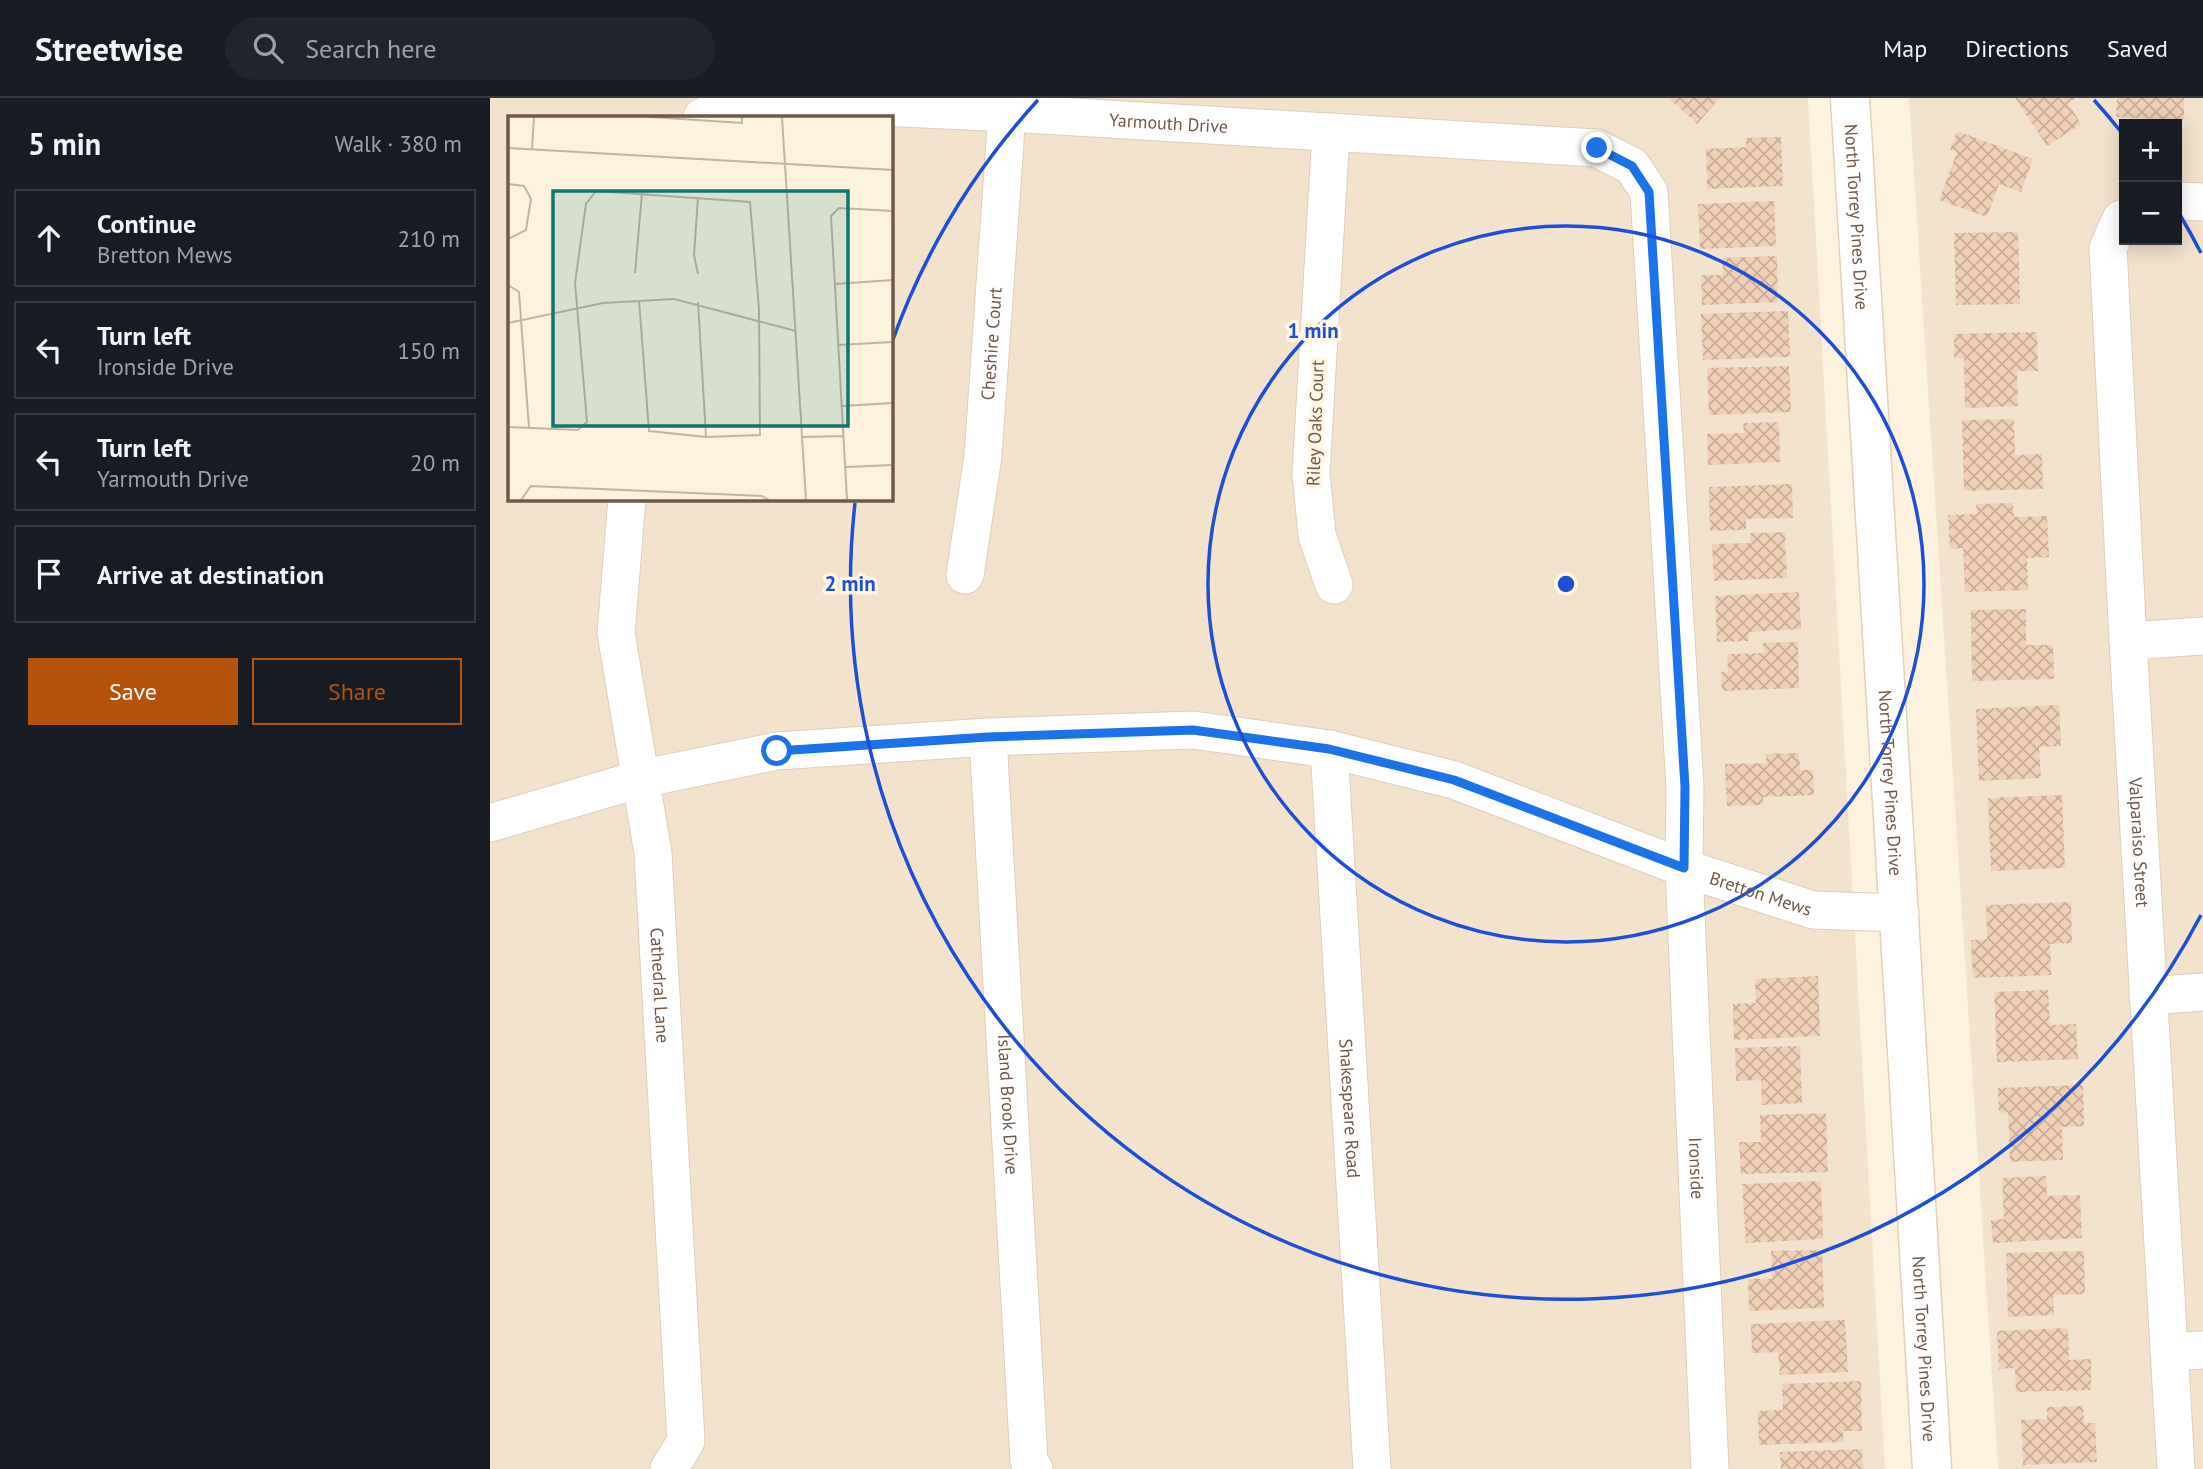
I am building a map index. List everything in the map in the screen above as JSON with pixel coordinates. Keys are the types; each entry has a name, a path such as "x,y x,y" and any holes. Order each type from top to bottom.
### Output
{"main road":[{"name":"North Torrey Pines Drive","path":"1850,98 1932,1469"}],"street":[{"name":"Yarmouth Drive","path":"703,116 738,100 1007,113 1597,148 1632,166"},
{"name":"Cheshire Court","path":"965,575 983,456 1007,113"},
{"name":"Riley Oaks Court","path":"1331,132 1311,473 1317,535 1334,585"},
{"name":"Ironside","path":"1632,166 1649,192 1684,773 1684,868 1710,1469"},
{"path":"2182,201 2203,202"},
{"name":"Valparaiso Street","path":"2119,226 2108,248 2148,996 2186,1351 2176,1469"},
{"name":"Cathedral Lane","path":"626,500 616,633 653,853 686,1441 669,1469"},
{"path":"2127,641 2203,636"},
{"name":"Bretton Mews","path":"490,823 640,779 777,751 988,737 1193,730 1329,749 1454,780 1684,868 1813,909 1900,913"},
{"name":"Island Brook Drive","path":"988,737 1029,1447 1030,1461 1034,1469"},
{"name":"Shakespeare Road","path":"1329,749 1373,1469"},
{"path":"2148,996 2203,992"}],"shaded area":[{"path":"490,98 1808,98 1885,1469 490,1469"},
{"path":"1909,98 2203,98 2203,1469 1998,1469"}],"building":[{"path":"1669,98 1720,98 1697,124"},
{"path":"2015,98 2076,98 2068,103 2081,124 2047,146"},
{"path":"2117,98 2184,98 2184,120 2116,117"},
{"path":"1957,131 2033,159 2021,192 1999,184 1987,217 1939,200 1957,152 1950,150"},
{"path":"1781,137 1783,186 1707,189 1706,149 1746,147 1746,138"},
{"path":"1774,201 1776,246 1700,249 1698,204"},
{"path":"2018,232 2020,304 1956,305 1954,233"},
{"path":"1777,256 1778,302 1702,305 1701,275 1723,275 1722,258"},
{"path":"1788,311 1790,357 1703,360 1701,314"},
{"path":"2037,332 2038,371 2017,371 2018,406 1965,408 1964,358 1954,358 1954,334"},
{"path":"1789,366 1791,412 1709,415 1707,368"},
{"path":"2014,419 2015,455 2042,454 2043,489 1964,491 1962,420"},
{"path":"1779,422 1780,462 1708,465 1707,434 1744,433 1743,423"},
{"path":"1792,484 1793,518 1746,519 1746,530 1710,531 1709,487"},
{"path":"2013,503 2014,517 2047,516 2049,557 2027,558 2028,590 1965,592 1963,548 1950,549 1948,515 1977,514 1976,504"},
{"path":"1785,532 1787,578 1714,581 1712,544 1750,543 1750,533"},
{"path":"1799,592 1801,629 1749,632 1749,641 1717,642 1715,596"},
{"path":"2026,609 2026,645 2053,645 2054,679 1972,681 1971,610"},
{"path":"1798,642 1799,688 1722,691 1721,672 1728,672 1727,654 1764,653 1763,643"},
{"path":"2059,705 2061,746 2039,747 2041,778 1979,781 1976,709"},
{"path":"1799,753 1800,770 1813,770 1814,795 1763,797 1763,805 1727,806 1725,764 1766,763 1766,754"},
{"path":"2062,795 2065,868 1991,871 1988,798"},
{"path":"2071,902 2072,943 2050,944 2051,975 1973,978 1971,940 1987,939 1986,905"},
{"path":"1818,976 1820,1036 1734,1040 1733,1004 1756,1003 1755,979"},
{"path":"2048,990 2050,1025 2076,1024 2078,1059 1997,1062 1994,992"},
{"path":"1800,1046 1802,1103 1762,1105 1761,1080 1736,1081 1735,1048"},
{"path":"2083,1085 2084,1126 2062,1127 2063,1160 2010,1162 2008,1112 1999,1113 1998,1088"},
{"path":"1826,1113 1828,1172 1741,1174 1739,1142 1761,1142 1760,1115"},
{"path":"2046,1176 2047,1196 2080,1195 2082,1238 1993,1243 1991,1220 2004,1219 2002,1178"},
{"path":"1821,1181 1823,1239 1746,1243 1742,1184"},
{"path":"1822,1250 1824,1308 1749,1311 1748,1279 1772,1279 1771,1251"},
{"path":"2084,1251 2085,1294 2053,1295 2054,1315 2008,1317 2006,1253"},
{"path":"1845,1320 1848,1372 1780,1375 1778,1352 1752,1353 1751,1324"},
{"path":"2068,1328 2069,1360 2091,1359 2091,1390 2016,1392 2015,1368 1999,1369 1997,1331"},
{"path":"1861,1381 1862,1431 1843,1431 1843,1442 1759,1445 1758,1411 1783,1410 1782,1384"},
{"path":"2083,1406 2084,1423 2095,1423 2097,1462 2023,1465 2021,1420 2047,1419 2047,1407"},
{"path":"1862,1449 1863,1469 1781,1469 1780,1452"}],"route":[{"path":"777,751 988,737 1193,730 1329,749 1454,780 1684,868 1685,787 1649,192 1632,166 1597,148"}]}
